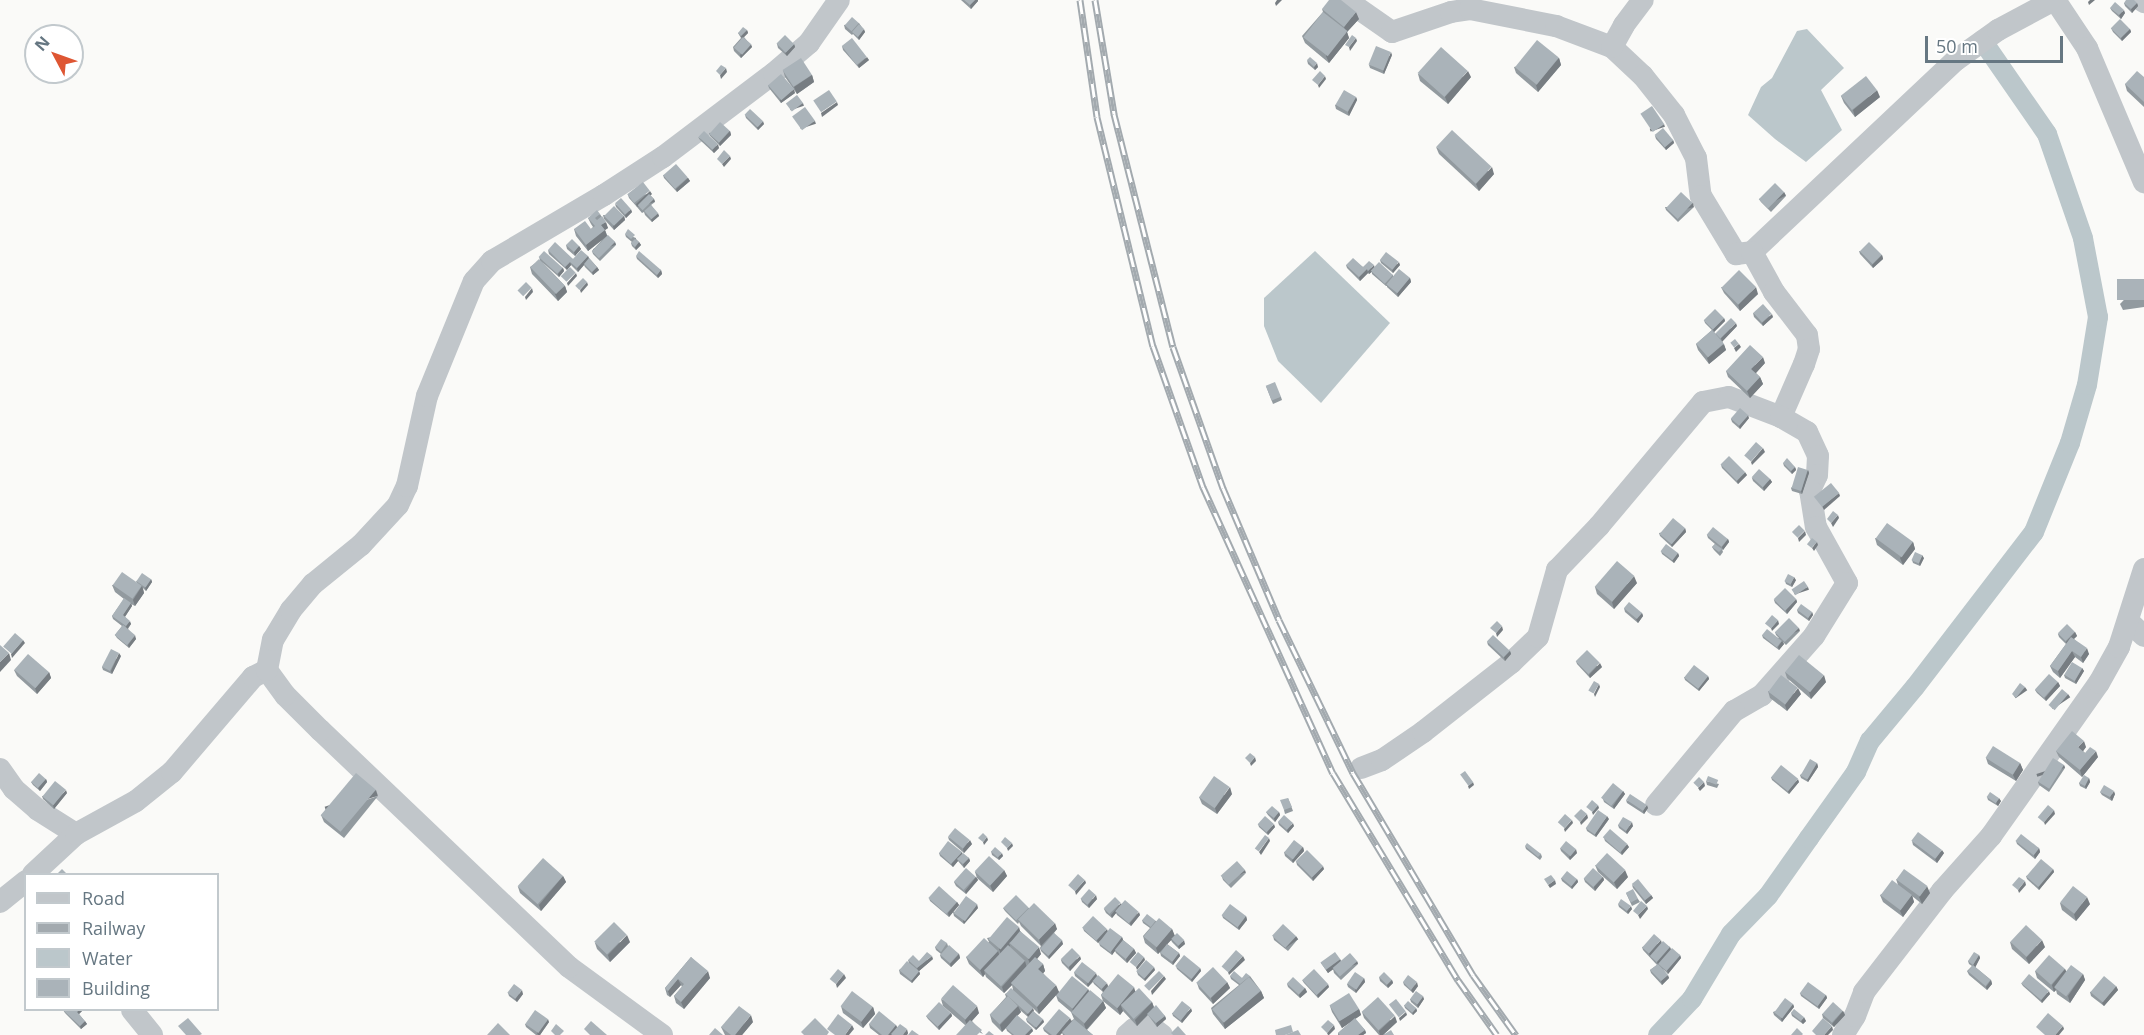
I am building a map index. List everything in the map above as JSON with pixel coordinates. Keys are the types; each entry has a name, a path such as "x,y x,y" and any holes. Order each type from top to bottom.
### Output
{"street":[{"path":"662,1035 569,967 313,723 285,695 267,670 273,640 291,610 313,584 361,545 398,505 407,486 427,396 474,281 492,261 604,195 663,157 774,73 809,44 839,0"},
{"path":"1346,0 1392,32 1451,12 1470,9 1556,26 1612,47 1643,76 1674,115 1696,158 1701,196 1724,238 1736,254 1752,252 1956,60 1998,30 2055,0 2087,48 2144,182"},
{"path":"1612,47 1624,25 1643,0"},
{"path":"1752,252 1774,292 1807,335 1809,349 1781,417"},
{"path":"1361,768 1382,760 1423,732 1511,663 1538,637 1557,570 1599,526 1703,402 1729,397 1781,417 1807,432 1818,456 1817,475 1810,490 1816,527 1846,583 1814,636 1762,695 1734,711 1656,805"},
{"path":"1843,1035 1855,1016 1864,992 1942,891 1992,836 2099,683 2119,647 2136,628 2144,569"},
{"path":"34,873 76,834 135,801 172,772 253,677 267,670"},
{"path":"0,769 14,789 38,810 76,834"},
{"path":"0,902 24,883"},
{"path":"133,1011 152,1035"},
{"path":"1126,1035 1134,1029 1150,1026 1161,1035"}],"water":[{"path":"1807,29 1844,68 1821,90 1842,130 1806,162 1748,115 1761,87 1772,78 1797,31"},
{"path":"1315,251 1390,323 1321,403 1278,361 1264,326 1264,298"}],"building":[{"path":"964,0 975,0 970,5"},
{"path":"1329,0 1341,0 1356,12 1344,27 1322,9"},
{"path":"2126,0 2134,0 2137,3 2131,9 2124,3"},
{"path":"2115,2 2124,10 2119,15 2110,8"},
{"path":"1323,12 1347,31 1328,56 1303,37"},
{"path":"852,17 859,23 852,31 845,25"},
{"path":"2120,19 2130,29 2121,38 2111,28"},
{"path":"859,24 864,29 858,37 852,32"},
{"path":"743,27 747,30 741,36 738,33"},
{"path":"785,35 794,44 786,53 777,43"},
{"path":"1352,35 1356,38 1349,47 1345,45"},
{"path":"743,37 751,44 742,55 734,48"},
{"path":"852,38 867,57 857,65 842,46"},
{"path":"1537,40 1559,58 1537,85 1515,67"},
{"path":"1376,46 1391,52 1383,71 1369,65"},
{"path":"1441,47 1468,71 1444,97 1418,73"},
{"path":"1310,57 1317,63 1314,67 1307,60"},
{"path":"801,58 812,75 793,87 783,70"},
{"path":"721,65 726,68 720,75 716,71"},
{"path":"1320,71 1325,76 1318,85 1312,80"},
{"path":"2137,71 2144,77 2144,102 2125,84"},
{"path":"781,74 794,89 781,100 768,85"},
{"path":"1866,76 1877,90 1852,110 1841,96"},
{"path":"829,90 837,102 821,112 813,101"},
{"path":"1344,90 1356,97 1348,112 1336,105"},
{"path":"797,95 803,103 792,111 786,103"},
{"path":"1652,106 1664,124 1653,132 1640,114"},
{"path":"805,107 815,121 802,130 792,116"},
{"path":"750,109 763,121 758,127 745,115"},
{"path":"720,122 730,131 719,143 709,134"},
{"path":"1663,128 1673,140 1665,147 1655,135"},
{"path":"1452,130 1491,167 1476,184 1436,147"},
{"path":"704,131 718,144 712,150 699,137"},
{"path":"724,150 730,156 722,164 717,159"},
{"path":"676,164 688,178 675,189 663,175"},
{"path":"643,182 650,191 634,203 627,194"},
{"path":"1775,183 1784,192 1768,208 1759,199"},
{"path":"1681,192 1693,203 1678,219 1666,208"},
{"path":"649,194 654,199 643,210 638,205"},
{"path":"621,198 631,209 625,215 615,203"},
{"path":"651,205 658,213 651,219 644,211"},
{"path":"614,206 624,216 614,226 604,216"},
{"path":"597,210 600,214 595,218 597,220 602,216 606,222 601,225 605,230 586,245 574,229 585,221 591,229 595,226 588,218"},
{"path":"628,229 635,235 631,239 625,234"},
{"path":"608,235 615,242 599,258 592,251"},
{"path":"572,239 579,246 574,252 566,245"},
{"path":"635,239 639,242 635,247 631,243"},
{"path":"555,242 573,259 581,250 588,256 577,268 570,262 565,267 548,250"},
{"path":"1869,242 1882,255 1873,264 1860,251"},
{"path":"544,251 563,268 557,274 539,257"},
{"path":"639,251 661,270 657,275 636,256"},
{"path":"1386,252 1399,262 1392,270 1380,260"},
{"path":"589,258 597,267 592,272 584,264"},
{"path":"1353,258 1363,267 1369,261 1374,265 1359,277 1346,265"},
{"path":"539,259 565,286 556,294 530,267"},
{"path":"1379,262 1393,275 1385,284 1371,271"},
{"path":"570,267 576,273 566,282 561,276"},
{"path":"1399,269 1410,278 1397,293 1386,285"},
{"path":"1739,270 1756,287 1738,305 1721,288"},
{"path":"583,278 587,282 579,290 575,286"},
{"path":"2117,279 2144,279 2144,300 2117,300"},
{"path":"526,282 532,288 523,296 518,290"},
{"path":"1763,304 1772,314 1762,322 1753,313"},
{"path":"1715,309 1724,318 1713,330 1704,320"},
{"path":"1731,318 1736,323 1720,339 1715,334"},
{"path":"1712,330 1724,344 1708,357 1696,344"},
{"path":"1735,339 1739,344 1734,347 1730,343"},
{"path":"1750,345 1763,357 1751,369 1760,377 1747,391 1726,371"},
{"path":"1275,382 1281,397 1272,401 1266,386"},
{"path":"1740,408 1748,415 1739,426 1731,419"},
{"path":"1756,442 1763,448 1751,461 1744,456"},
{"path":"1729,456 1745,472 1737,481 1721,464"},
{"path":"1787,458 1795,467 1791,471 1783,463"},
{"path":"1798,467 1808,470 1801,491 1792,488"},
{"path":"1759,469 1770,479 1763,487 1752,477"},
{"path":"1831,483 1839,493 1822,507 1814,497"},
{"path":"1833,511 1838,515 1831,523 1827,519"},
{"path":"1673,518 1685,528 1672,544 1660,534"},
{"path":"1887,523 1913,542 1902,557 1876,538"},
{"path":"1799,525 1805,531 1798,538 1792,532"},
{"path":"1713,527 1728,539 1721,547 1707,535"},
{"path":"1812,538 1817,542 1812,548 1807,544"},
{"path":"1666,544 1678,553 1673,560 1661,551"},
{"path":"1715,544 1722,549 1719,552 1712,547"},
{"path":"1915,552 1922,555 1919,563 1911,560"},
{"path":"1617,561 1634,576 1612,602 1595,587"},
{"path":"122,572 142,586 132,599 113,585"},
{"path":"142,573 151,579 146,587 136,581"},
{"path":"1788,574 1794,577 1791,584 1784,581"},
{"path":"1804,581 1808,587 1795,595 1792,589"},
{"path":"1785,588 1796,599 1785,611 1774,599"},
{"path":"124,598 131,603 123,615 130,621 126,626 112,616"},
{"path":"1629,602 1642,613 1637,619 1624,608"},
{"path":"1801,604 1812,612 1808,618 1797,610"},
{"path":"1772,615 1778,620 1771,629 1765,623"},
{"path":"1789,618 1799,628 1785,642 1775,632"},
{"path":"1497,621 1502,626 1496,633 1490,628"},
{"path":"2067,624 2075,632 2066,641 2058,633"},
{"path":"123,625 135,635 127,645 115,635"},
{"path":"1767,629 1782,641 1777,647 1762,635"},
{"path":"15,633 23,640 11,654 3,647"},
{"path":"1493,635 1510,651 1504,657 1487,642"},
{"path":"2071,637 2087,648 2081,657 2072,651 2058,671 2050,666"},
{"path":"0,645 9,653 0,662"},
{"path":"111,649 119,653 110,671 102,667"},
{"path":"1587,650 1600,663 1588,674 1576,661"},
{"path":"28,654 49,672 35,688 14,670"},
{"path":"1799,655 1824,675 1810,692 1785,672"},
{"path":"2072,662 2082,668 2075,681 2064,675"},
{"path":"1694,665 1708,676 1698,689 1684,678"},
{"path":"2049,674 2058,682 2044,698 2035,690"},
{"path":"1781,675 1798,688 1785,704 1768,692"},
{"path":"1594,681 1599,684 1593,694 1588,690"},
{"path":"2020,683 2025,687 2016,698 2012,694"},
{"path":"2062,689 2068,694 2055,710 2049,705"},
{"path":"2072,731 2084,741 2078,747 2085,753 2090,747 2096,751 2080,770 2056,751"},
{"path":"1993,746 2020,763 2013,775 1986,758"},
{"path":"1250,753 1255,757 1250,763 1245,758"},
{"path":"2053,758 2064,765 2049,789 2038,782"},
{"path":"1810,759 1817,763 1807,779 1800,775"},
{"path":"1781,765 1798,779 1788,791 1771,777"},
{"path":"1465,771 1473,782 1468,786 1460,775"},
{"path":"39,773 46,779 38,788 31,782"},
{"path":"356,773 376,790 341,832 321,815"},
{"path":"2084,775 2089,778 2085,786 2079,783"},
{"path":"1214,776 1230,787 1215,808 1199,797"},
{"path":"1708,776 1718,780 1716,785 1706,781"},
{"path":"1699,777 1704,782 1698,788 1693,783"},
{"path":"55,781 66,790 53,805 42,797"},
{"path":"1613,783 1623,791 1611,806 1601,798"},
{"path":"2104,785 2114,791 2110,797 2100,792"},
{"path":"1990,792 1999,798 1996,803 1987,797"},
{"path":"1630,794 1647,805 1643,811 1626,800"},
{"path":"1288,798 1292,807 1284,810 1280,800"},
{"path":"1592,800 1598,805 1592,812 1586,807"},
{"path":"2048,805 2054,810 2044,822 2038,817"},
{"path":"1272,806 1279,812 1274,818 1266,812"},
{"path":"1581,809 1587,814 1580,822 1574,816"},
{"path":"1598,810 1607,816 1595,834 1586,828"},
{"path":"1565,814 1572,820 1565,828 1558,822"},
{"path":"1284,815 1293,823 1287,830 1278,822"},
{"path":"1265,816 1274,824 1267,832 1258,824"},
{"path":"1623,817 1632,822 1626,831 1618,825"},
{"path":"955,828 970,840 963,849 948,837"},
{"path":"1610,829 1627,844 1620,852 1603,837"},
{"path":"1918,832 1942,850 1935,859 1911,841"},
{"path":"983,833 987,837 983,842 978,838"},
{"path":"2021,834 2039,848 2034,855 2015,841"},
{"path":"1265,835 1269,838 1259,852 1255,849"},
{"path":"1005,837 1012,843 1007,848 1001,842"},
{"path":"1294,840 1303,847 1293,859 1284,853"},
{"path":"948,841 962,852 951,864 939,853"},
{"path":"1566,841 1576,849 1570,856 1560,848"},
{"path":"1527,843 1541,854 1538,857 1525,846"},
{"path":"995,847 1002,853 998,857 991,852"},
{"path":"1307,850 1323,866 1312,878 1296,861"},
{"path":"963,853 969,858 963,864 957,859"},
{"path":"1607,853 1625,870 1614,882 1595,865"},
{"path":"989,856 1004,870 990,886 975,871"},
{"path":"543,858 563,876 538,904 518,886"},
{"path":"2041,859 2053,869 2038,887 2026,877"},
{"path":"1237,861 1245,870 1229,885 1221,876"},
{"path":"966,868 976,877 964,890 954,881"},
{"path":"1593,868 1603,877 1593,887 1584,878"},
{"path":"1904,869 1927,886 1920,897 1896,880"},
{"path":"1567,871 1577,879 1571,886 1561,878"},
{"path":"1078,874 1085,880 1075,891 1068,885"},
{"path":"1551,875 1555,880 1548,885 1544,879"},
{"path":"2019,877 2025,881 2018,890 2012,885"},
{"path":"1638,879 1651,895 1645,900 1632,884"},
{"path":"1892,880 1912,895 1901,910 1881,895"},
{"path":"939,886 957,902 946,914 928,898"},
{"path":"2073,886 2087,897 2074,914 2060,903"},
{"path":"1089,889 1096,895 1087,905 1080,899"},
{"path":"1633,889 1638,899 1631,902 1626,893"},
{"path":"1016,895 1029,908 1016,920 1003,908"},
{"path":"966,896 977,904 965,921 954,913"},
{"path":"1115,897 1121,903 1109,914 1104,908"},
{"path":"1621,899 1631,906 1627,911 1618,904"},
{"path":"1125,900 1139,912 1129,923 1115,911"},
{"path":"1641,901 1647,906 1638,915 1633,911"},
{"path":"1034,903 1055,923 1039,940 1018,920"},
{"path":"1230,904 1246,916 1238,927 1222,915"},
{"path":"1147,914 1156,921 1151,927 1142,920"},
{"path":"1093,916 1107,929 1096,941 1082,928"},
{"path":"1007,917 1019,927 1001,949 988,939"},
{"path":"1159,918 1172,929 1157,947 1144,936"},
{"path":"614,922 627,935 607,955 594,942"},
{"path":"1283,924 1296,936 1285,948 1272,936"},
{"path":"2026,925 2042,940 2026,957 2010,942"},
{"path":"1110,928 1122,937 1111,952 1099,943"},
{"path":"1020,931 1039,947 1029,959 1010,943"},
{"path":"1054,933 1062,940 1049,956 1040,949"},
{"path":"1177,933 1184,940 1178,946 1171,939"},
{"path":"1654,934 1661,940 1649,953 1642,948"},
{"path":"984,938 998,951 980,970 966,957"},
{"path":"941,939 947,943 941,952 935,947"},
{"path":"1123,940 1134,949 1126,959 1115,950"},
{"path":"1663,941 1670,947 1657,962 1650,956"},
{"path":"1167,944 1179,953 1172,962 1160,953"},
{"path":"949,945 959,954 950,963 940,955"},
{"path":"1008,945 1025,961 1001,986 984,971"},
{"path":"1072,948 1080,956 1068,967 1061,959"},
{"path":"1672,948 1680,955 1667,971 1658,964"},
{"path":"1236,950 1243,956 1228,973 1222,967"},
{"path":"927,952 932,956 917,968 908,960 913,955 919,961"},
{"path":"1138,952 1144,957 1136,967 1130,962"},
{"path":"1335,952 1340,959 1326,970 1320,963"},
{"path":"1974,952 1979,955 1973,965 1968,961"},
{"path":"1350,953 1357,961 1340,976 1333,968"},
{"path":"1184,955 1200,968 1192,979 1175,966"},
{"path":"2049,955 2065,969 2051,985 2035,971"},
{"path":"691,957 708,971 681,1002 674,996 684,984 678,979 668,991 665,988"},
{"path":"1035,957 1043,964 1038,969 1056,985 1037,1007 1011,983"},
{"path":"1146,960 1154,967 1144,979 1136,971"},
{"path":"907,961 919,971 912,980 899,970"},
{"path":"1082,962 1096,973 1088,983 1074,972"},
{"path":"1658,964 1668,975 1661,981 1650,970"},
{"path":"1973,965 1991,980 1985,986 1968,971"},
{"path":"2071,965 2083,974 2066,996 2054,987"},
{"path":"1213,967 1227,982 1211,998 1196,983"},
{"path":"838,969 844,974 836,984 830,979"},
{"path":"1314,969 1328,984 1317,995 1302,980"},
{"path":"1159,971 1164,976 1149,991 1144,986"},
{"path":"1234,971 1242,978 1246,973 1250,976 1240,984 1230,976"},
{"path":"1355,972 1364,978 1356,990 1347,984"},
{"path":"1384,972 1392,980 1387,985 1379,977"},
{"path":"1118,974 1134,987 1117,1008 1101,995"},
{"path":"2029,974 2049,991 2041,1000 2021,983"},
{"path":"1098,975 1107,983 1102,989 1093,981"},
{"path":"1408,975 1417,982 1411,990 1403,982"},
{"path":"1072,976 1088,989 1073,1009 1056,995"},
{"path":"2104,976 2116,986 2103,1002 2091,992"},
{"path":"1249,977 1261,991 1224,1023 1212,1009"},
{"path":"1293,977 1305,988 1299,994 1287,984"},
{"path":"1808,982 1826,995 1818,1006 1800,993"},
{"path":"514,984 522,990 515,999 507,993"},
{"path":"953,985 977,1006 965,1020 941,999"},
{"path":"1011,988 1033,1008 1028,1014 1006,994"},
{"path":"1139,988 1152,1002 1134,1019 1121,1005"},
{"path":"1090,990 1103,1001 1084,1023 1071,1012"},
{"path":"852,991 873,1007 861,1022 841,1006"},
{"path":"1416,991 1423,996 1417,1004 1410,999"},
{"path":"1349,993 1359,1009 1340,1021 1329,1005"},
{"path":"1008,996 1018,1006 1000,1024 990,1014"},
{"path":"1378,997 1395,1016 1378,1030 1362,1012"},
{"path":"1785,998 1793,1004 1782,1018 1774,1012"},
{"path":"1396,999 1406,1012 1399,1017 1389,1005"},
{"path":"1182,1001 1191,1008 1181,1020 1172,1014"},
{"path":"1408,1001 1416,1008 1412,1013 1404,1006"},
{"path":"939,1002 951,1013 938,1027 926,1016"},
{"path":"1833,1002 1843,1011 1832,1023 1822,1014"},
{"path":"1156,1005 1165,1016 1156,1023 1147,1014"},
{"path":"739,1006 751,1015 735,1035 731,1035 721,1027"},
{"path":"1059,1009 1070,1018 1056,1035 1052,1035 1043,1028"},
{"path":"1794,1009 1804,1017 1801,1021 1791,1013"},
{"path":"535,1010 548,1019 538,1033 525,1024"},
{"path":"64,1011 78,1011 85,1021 80,1026"},
{"path":"879,1011 896,1025 888,1035 882,1035 869,1024"},
{"path":"1033,1011 1043,1019 1036,1028 1026,1020"},
{"path":"2048,1013 2063,1026 2055,1035 2045,1035 2036,1027"},
{"path":"838,1014 852,1025 845,1035 835,1035 827,1029"},
{"path":"1017,1015 1032,1028 1025,1035 1014,1035 1006,1028"},
{"path":"188,1018 202,1034 186,1035 178,1026"},
{"path":"815,1018 829,1032 827,1035 804,1035 801,1032"},
{"path":"1355,1018 1365,1030 1358,1035 1338,1033"},
{"path":"1823,1018 1832,1026 1824,1035 1816,1035 1812,1031"},
{"path":"1074,1019 1093,1035 1065,1035 1062,1032"},
{"path":"970,1020 982,1030 977,1035 956,1035"},
{"path":"1328,1020 1334,1025 1327,1033 1321,1027"},
{"path":"591,1021 607,1035 590,1035 584,1029"},
{"path":"498,1023 510,1035 487,1035"},
{"path":"556,1024 564,1031 560,1035 555,1035 551,1031"},
{"path":"900,1024 907,1029 903,1035 892,1035 891,1034"},
{"path":"1291,1025 1293,1032 1276,1035 1275,1030"},
{"path":"1178,1026 1186,1035 1171,1033"},
{"path":"715,1028 723,1035 709,1035"},
{"path":"1797,1028 1803,1034 1791,1035"},
{"path":"912,1030 919,1035 908,1035"},
{"path":"1298,1030 1301,1035 1285,1035"},
{"path":"1391,1030 1394,1035 1383,1035"}],"waterway":[{"path":"1658,1035 1692,999 1731,934 1768,896 1856,772 1870,741 1915,687 2034,532 2070,443 2087,385 2098,317 2083,238 2047,134 1982,40"}],"railway":[{"path":"1080,0 1097,117 1153,346 1203,487 1333,773 1458,980 1497,1035"},
{"path":"1095,0 1114,114 1173,347 1223,488 1279,620 1353,773 1473,975 1516,1035"}]}
